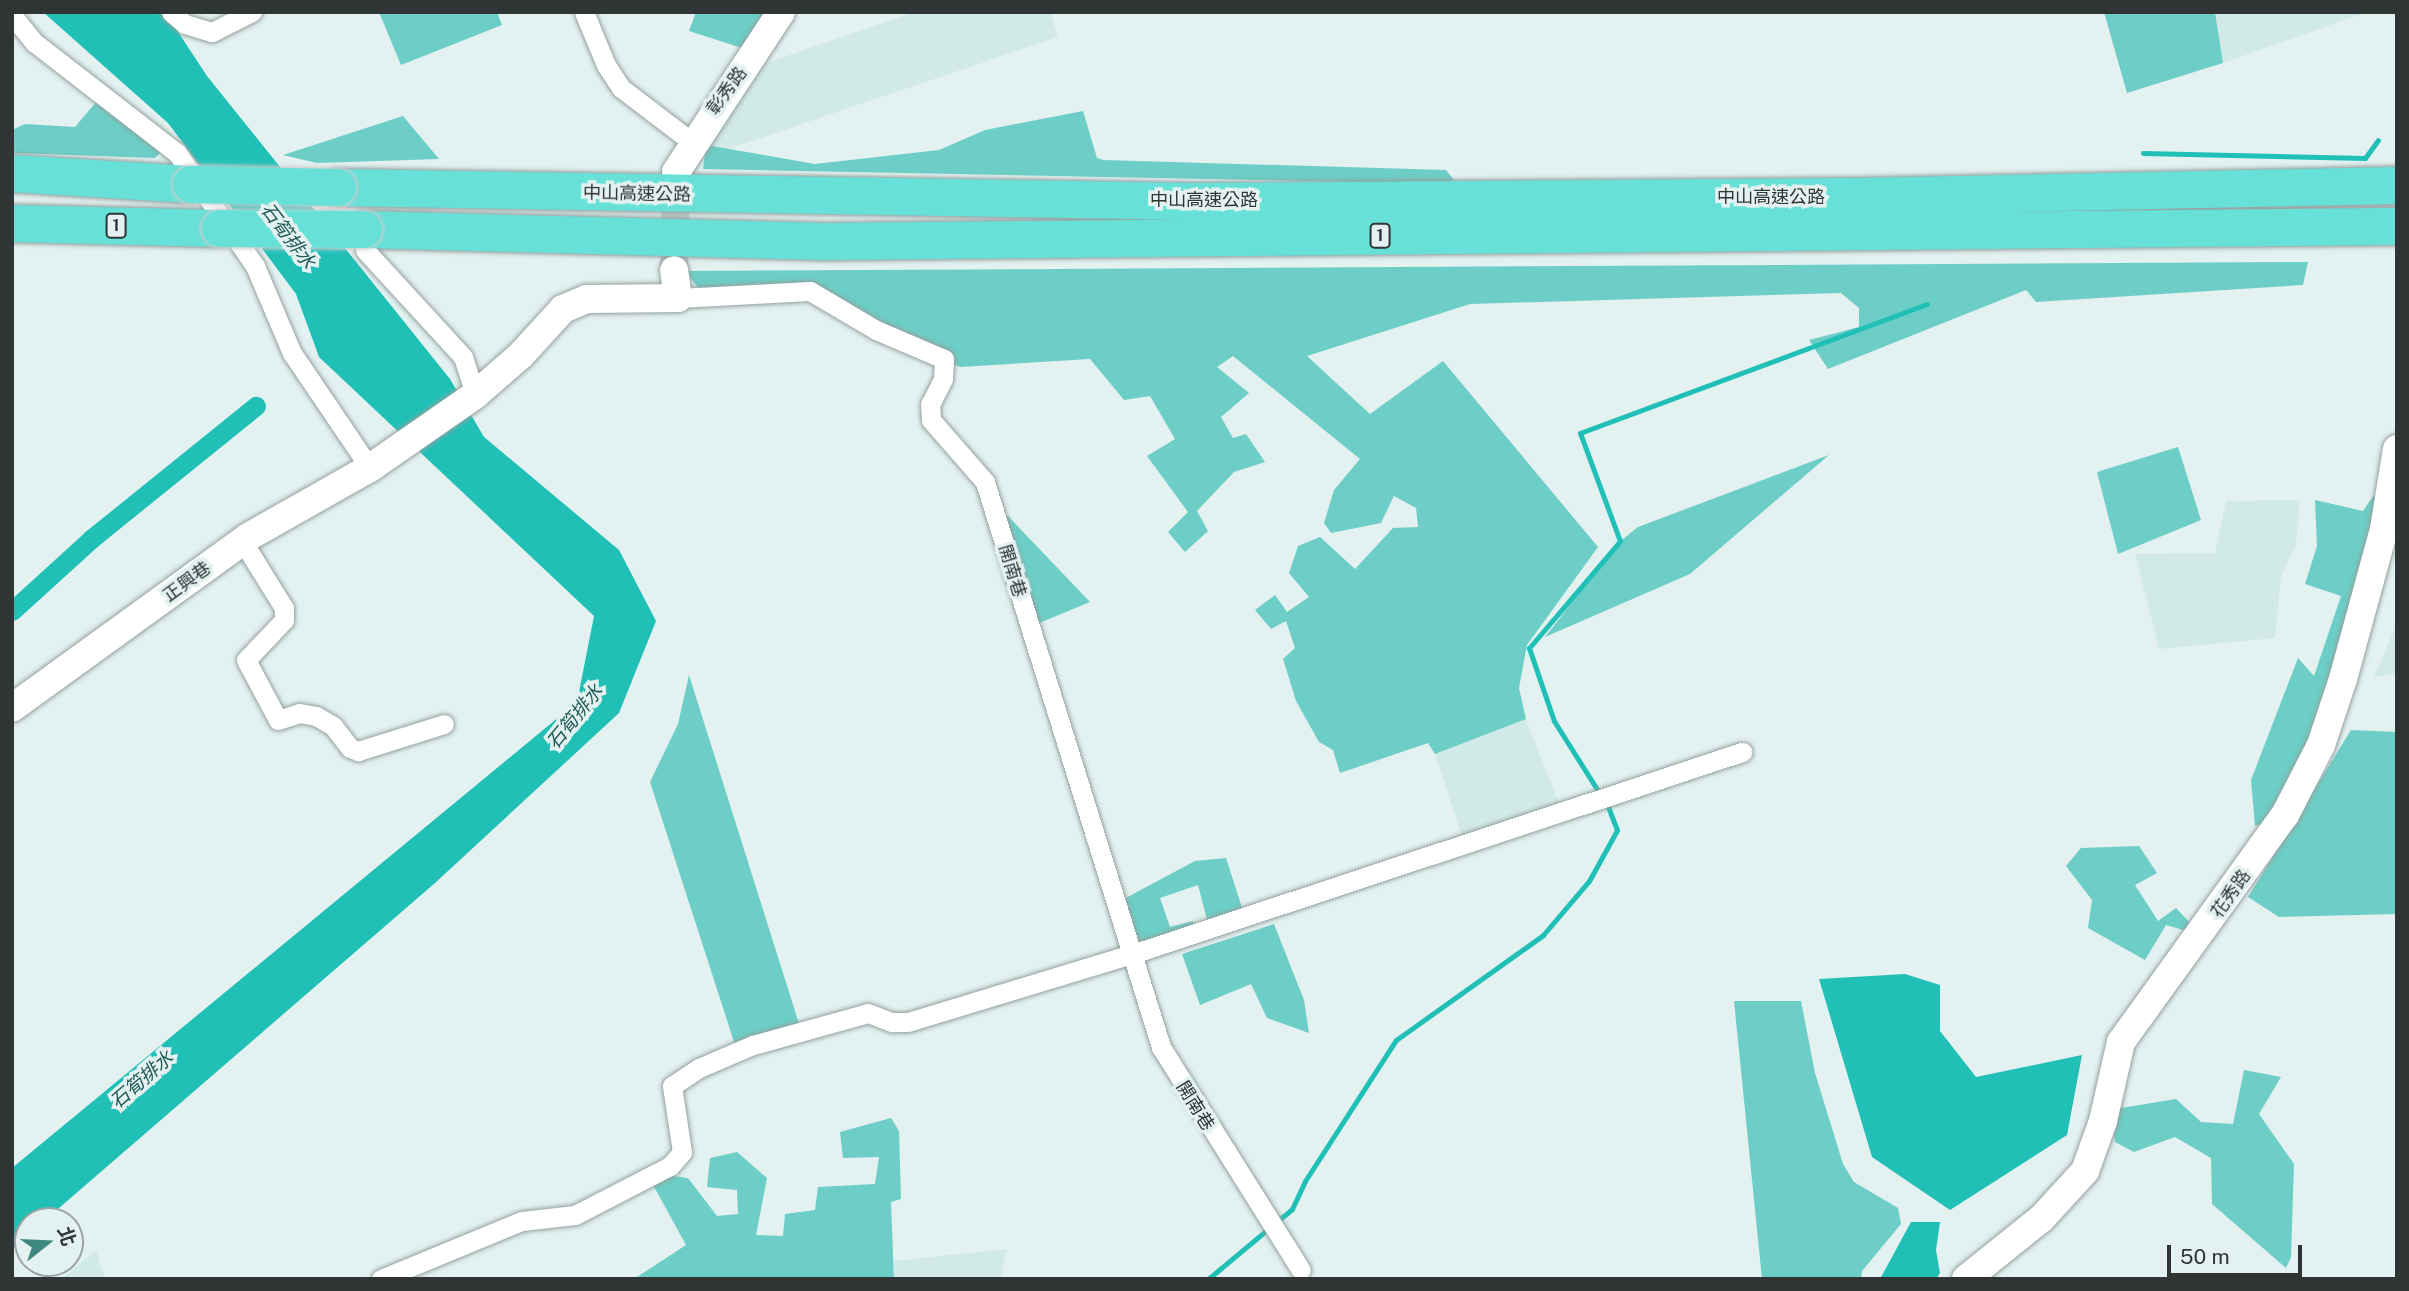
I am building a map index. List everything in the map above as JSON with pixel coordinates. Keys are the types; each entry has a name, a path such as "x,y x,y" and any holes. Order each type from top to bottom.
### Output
{"highway":[{"name":"中山高速公路","path":"12,173 191,184 1190,201 1859,196 2397,185"},
{"name":"1","path":"12,223 219,228 364,239 837,241 2397,226"}],"street":[{"path":"171,12 185,24 212,32 252,12"},
{"path":"584,12 606,65 621,88 692,142"},
{"name":"彰秀路","path":"676,172 692,142 781,12"},
{"path":"12,15 35,43 177,153 255,266 292,353 370,468"},
{"path":"364,239 463,357 475,395"},
{"path":"674,270 677,298"},
{"name":"開南巷","path":"370,468 475,395 571,304 596,298 677,298 810,291 876,330 944,359 943,379 930,404 932,420 985,482 1161,1047 1218,1142 1273,1220 1301,1270"},
{"name":"花秀路","path":"1966,1279 2042,1217 2085,1171 2103,1121 2121,1042 2285,816 2321,745 2343,679 2384,529 2397,449"},
{"name":"正興巷","path":"12,708 243,542 370,468"},
{"path":"243,542 284,608 284,620 246,660 278,720 299,713 316,716 333,726 350,748 358,751 444,724"},
{"path":"382,1279 522,1221 575,1215 670,1167 682,1152 672,1086 753,1045 868,1013 892,1023 908,1022 1132,954 1742,752"}],"shaded area":[{"path":"379,12 497,12 502,25 401,65"},
{"path":"696,12 766,12 745,49 689,31"},
{"path":"915,12 1050,12 1058,37 728,149 706,145 755,67"},
{"path":"2104,12 2215,12 2223,63 2127,93"},
{"path":"2215,12 2367,12 2223,63"},
{"path":"97,101 163,150 155,158 12,153 12,130 25,124 75,127"},
{"path":"1083,111 1097,158 1103,160 1446,170 1457,184 703,169 706,145 815,164 939,150 985,130"},
{"path":"403,116 439,159 317,163 283,155"},
{"path":"2308,262 2303,285 2036,302 2026,290 1828,369 1809,340 1859,327 1859,308 1841,293 1470,304 1307,356 1370,414 1443,361 1598,547 1527,645 1519,688 1526,719 1435,754 1428,743 1340,773 1333,750 1319,742 1296,701 1283,659 1295,648 1286,621 1271,629 1255,610 1275,595 1287,612 1309,597 1289,573 1298,546 1320,537 1355,569 1393,528 1418,527 1416,508 1394,496 1381,523 1331,533 1324,523 1334,490 1360,459 1233,356 1217,367 1249,393 1221,417 1233,438 1246,434 1265,462 1234,472 1197,511 1208,531 1185,552 1168,532 1188,512 1147,456 1175,439 1150,396 1124,400 1090,359 960,367 902,345 807,291 701,292 685,271"},
{"path":"2178,447 2201,520 2118,554 2097,472"},
{"path":"1829,455 1690,574 1545,637 1618,543 1638,527"},
{"path":"2374,495 2382,503 2345,661 2275,819 2255,826 2251,780 2298,658 2314,676 2341,596 2305,584 2317,546 2315,500 2363,511"},
{"path":"2300,500 2296,545 2281,576 2275,638 2159,649 2135,554 2215,553 2226,501"},
{"path":"1001,515 1008,516 1090,602 1032,626"},
{"path":"2397,624 2397,674 2374,677"},
{"path":"689,675 801,1030 736,1048 650,782 678,724"},
{"path":"1526,719 1561,809 1464,842 1435,754"},
{"path":"2351,730 2397,732 2397,914 2279,917 2248,897"},
{"path":"2139,846 2157,873 2135,885 2158,921 2176,908 2193,926 2183,930 2166,925 2145,960 2088,928 2092,900 2066,866 2081,848"},
{"path":"1226,858 1245,917 1209,927 1198,885 1160,898 1170,927 1193,921 1197,931 1136,943 1122,900 1195,861"},
{"path":"1274,924 1304,1000 1309,1033 1267,1018 1251,984 1200,1005 1182,954"},
{"path":"1734,1001 1801,1001 1815,1073 1843,1164 1854,1182 1898,1208 1901,1224 1862,1271 1861,1279 1762,1279"},
{"path":"2244,1070 2281,1077 2259,1114 2294,1164 2291,1257 2286,1268 2212,1204 2211,1158 2175,1137 2134,1152 2115,1142 2109,1110 2176,1099 2201,1122 2233,1124"},
{"path":"891,1118 899,1131 901,1199 891,1202 894,1279 634,1279 686,1245 652,1183 673,1176 688,1178 717,1216 738,1214 737,1190 707,1187 710,1158 737,1152 767,1178 756,1235 783,1236 785,1214 815,1210 818,1187 875,1184 879,1157 843,1158 840,1132"},
{"path":"1007,1249 1000,1279 894,1279 894,1261"},
{"path":"96,1250 105,1279 62,1279 84,1277 84,1260"}],"water":[{"name":"石筍排水","path":"43,12 165,12 207,76 450,379 484,437 619,550 656,621 619,713 435,883 60,1207 14,1207 12,1248 12,1168 577,702 594,616 319,357 296,294 168,123"},
{"path":"1905,974 1940,985 1940,1031 1976,1077 2082,1055 2067,1135 1950,1210 1872,1157 1819,979"},
{"path":"1911,1222 1940,1222 1936,1250 1940,1273 1936,1279 1880,1279"}],"waterway":[{"path":"2143,153 2365,158 2378,140"},
{"path":"1600,794 1554,721 1529,648 1620,541 1580,433 1927,304"},
{"path":"12,611 91,539 256,406"},
{"path":"1208,1279 1292,1209 1305,1181 1396,1040 1543,935 1589,881 1617,830 1606,802"}],"tunnel":[{"path":"674,270 676,174"}]}
